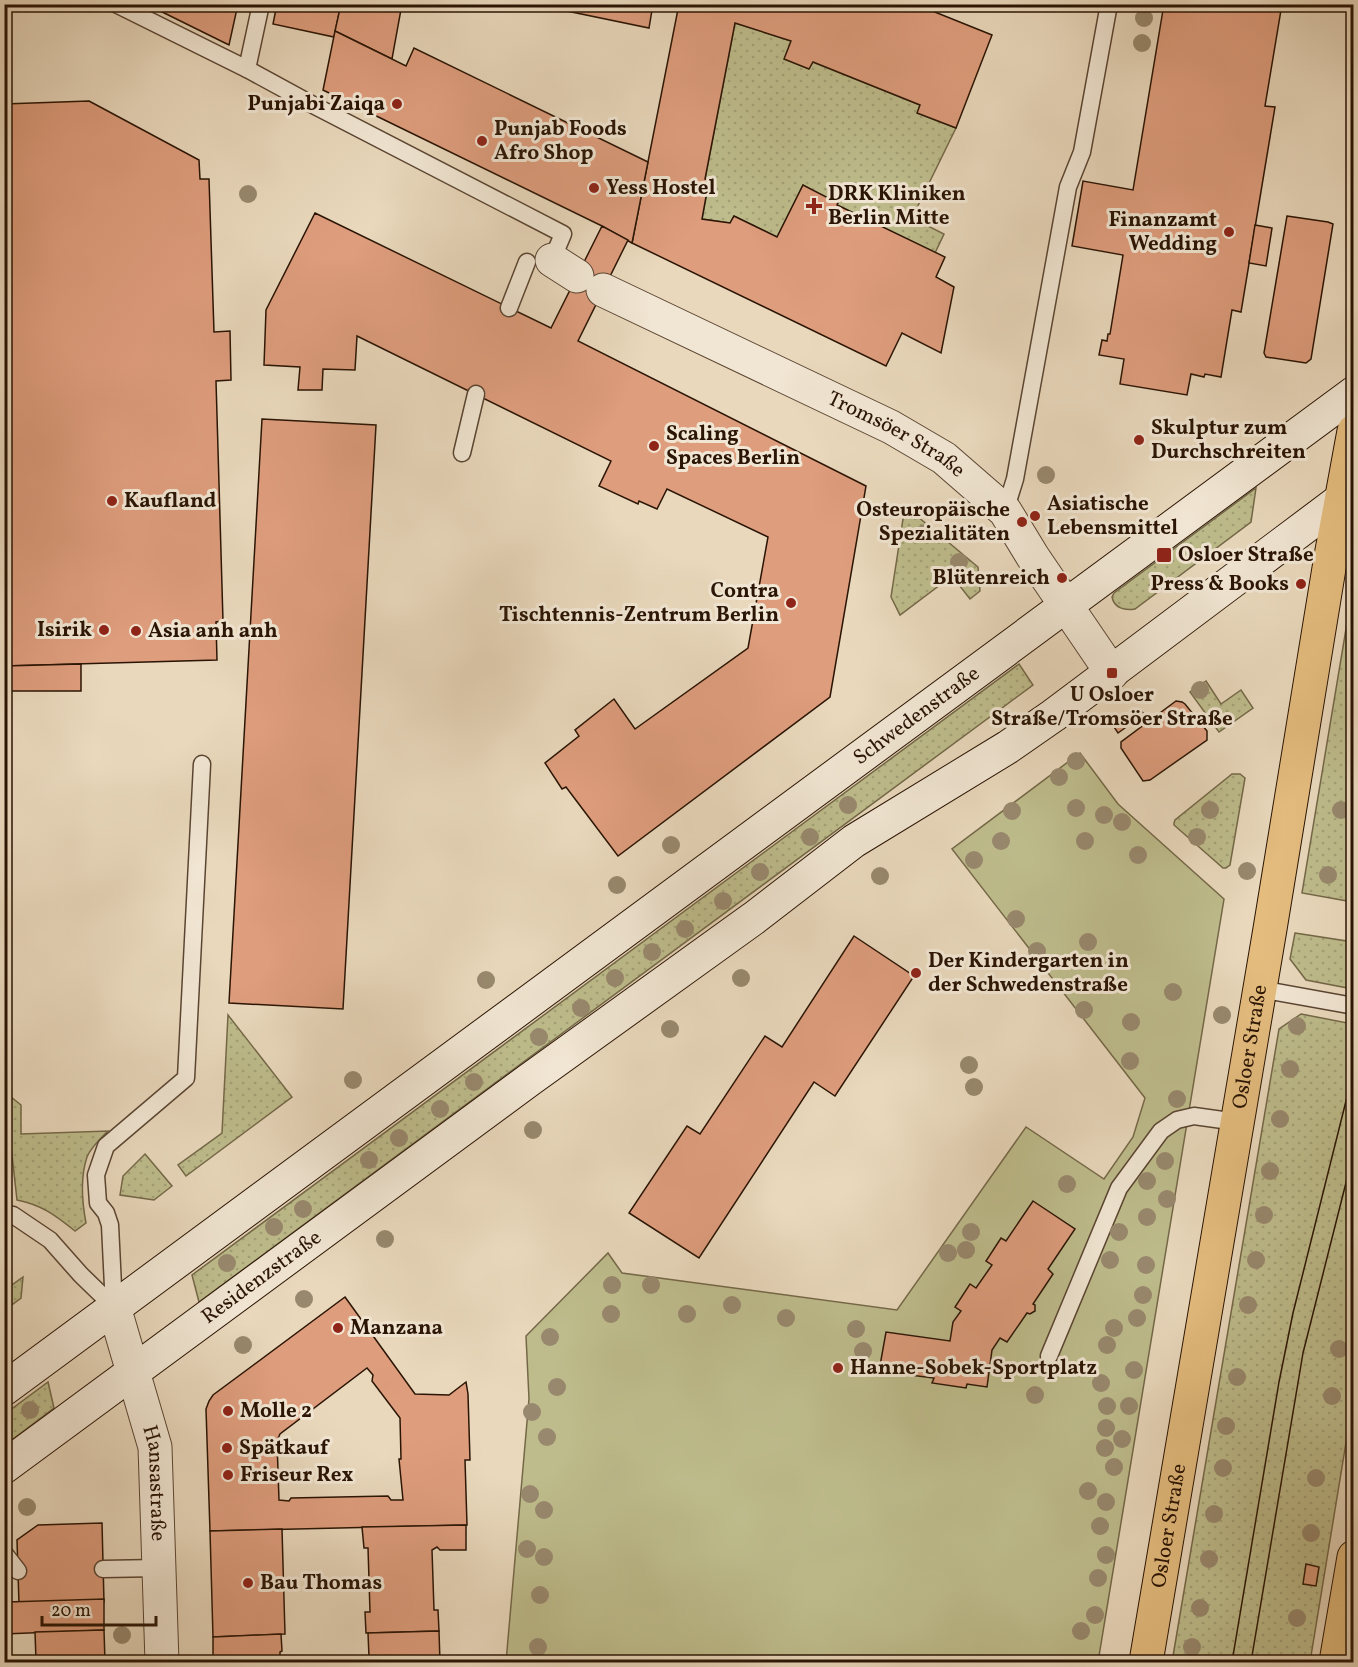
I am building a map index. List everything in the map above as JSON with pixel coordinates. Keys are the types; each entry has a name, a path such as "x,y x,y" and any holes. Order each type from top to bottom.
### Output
{"main road":[{"name":"Tromsöer Straße","path":"565,272 891,427 944,458 1005,511 1112,673"},
{"name":"Schwedenstraße","path":"114,1307 207,1241 1353,393"},
{"name":"Osloer Straße","path":"1146,1662 1331,556 1348,494 1353,430"},
{"path":"1112,673 1348,494"},
{"name":"Residenzstraße","path":"4,1467 517,1089 754,918 854,841 1008,747 1112,673"},
{"path":"4,1389 114,1307"},
{"name":"Hansastraße","path":"114,1307 155,1447 162,1662"},
{"path":"1336,1662 1353,1566"}],"lane":[{"path":"116,4 248,69 563,234 565,272 509,308"},
{"path":"248,69 261,4"},
{"path":"1005,511 1015,479 1068,187 1082,152 1109,4"},
{"path":"462,453 476,394"},
{"path":"114,1307 110,1225 106,1213 98,1203 96,1175 106,1146 186,1078 202,764"},
{"path":"1260,989 1353,1006"},
{"path":"1049,1356 1119,1188 1161,1131 1177,1120 1194,1116 1237,1122"},
{"path":"4,1214 13,1215 50,1240 114,1307"},
{"path":"4,1553 18,1571"},
{"path":"103,1569 158,1568"}],"shaded area":[{"path":"735,23 791,41 813,62 920,105 918,113 956,128 912,218 944,234 935,253 837,205 803,185 777,237 734,216 730,223 702,219 709,181 705,179"},
{"path":"1256,488 1251,522 1135,609 1127,610 1115,604 1112,597 1114,593"},
{"path":"905,506 978,567 980,591 970,599 952,576 900,615 891,597"},
{"path":"1349,611 1354,612 1353,902 1302,893"},
{"path":"1019,664 1033,685 199,1302 192,1275"},
{"path":"1206,681 1221,704 1241,690 1253,708 1219,732 1190,692"},
{"name":"Hanne-Sobek-Sportplatz","path":"1080,753 1118,804 1224,899 1098,1662 506,1662 529,1399 526,1336 608,1253 622,1273 897,1310 1026,1127 1104,1179 1133,1137 1145,1098 952,849"},
{"path":"1232,774 1240,774 1245,778 1230,865 1223,868 1174,823"},
{"path":"1295,933 1353,942 1353,989 1306,980 1290,959"},
{"path":"1301,1014 1353,1024 1353,1400 1310,1662 1172,1662 1279,1029"},
{"path":"228,1015 292,1097 186,1176 178,1165 222,1133"},
{"path":"5,1092 21,1105 21,1134 108,1131 93,1146 87,1157 82,1190 86,1223 75,1231 48,1211 17,1200"},
{"path":"145,1154 172,1186 154,1200 120,1195 123,1176"},
{"path":"23,1277 21,1298 5,1310 5,1290"},
{"path":"48,1382 54,1408 5,1445 5,1414"}],"building":[{"path":"146,4 238,4 229,45 225,43"},
{"path":"277,4 341,4 334,37 273,24"},
{"path":"341,4 402,4 392,59 335,31"},
{"path":"533,4 653,4 649,28"},
{"path":"679,4 915,4 992,35 956,128 917,113 920,105 813,62 809,69 784,59 791,41 735,23 705,179 709,180 702,219 730,223 734,216 777,237 803,185 838,203 837,205 945,257 936,277 954,287 941,353 902,333 886,366 632,243"},
{"path":"1164,4 1282,4 1265,106 1275,107 1241,312 1232,310 1221,377 1191,374 1187,395 1120,384 1124,359 1099,355 1102,340 1107,341 1108,334 1110,334 1123,255 1072,246 1083,181 1133,190"},
{"path":"335,31 406,66 414,48 648,162 632,243 602,226 323,90"},
{"name":"Kaufland","path":"89,101 199,160 200,179 209,179 214,332 230,331 231,380 216,381 223,621 216,622 217,660 4,666 4,104"},
{"path":"315,213 551,328 602,226 628,240 578,341 866,486 830,697 618,856 566,787 562,789 545,763 579,736 575,730 614,699 635,729 748,648 768,537 667,489 657,509 639,501 638,504 599,486 611,461 357,336 355,370 323,369 322,390 298,390 300,367 264,365 266,310"},
{"path":"1287,216 1333,224 1311,359 1306,363 1266,357 1264,353"},
{"path":"1255,225 1272,228 1266,266 1249,263"},
{"path":"262,419 376,425 343,1009 229,1003"},
{"path":"81,664 81,691 4,691 4,666"},
{"path":"1176,701 1185,704 1207,731 1207,740 1150,780 1143,781 1121,748 1121,742"},
{"path":"1139,708 1144,714 1118,733 1114,727"},
{"path":"854,936 914,976 835,1096 814,1082 699,1258 629,1213 687,1126 700,1134 765,1036 782,1047"},
{"path":"1033,1201 1075,1229 1048,1269 1053,1274 1033,1304 1035,1311 1027,1313 1007,1342 1000,1338 992,1350 987,1387 967,1384 966,1388 932,1383 934,1378 879,1371 886,1332 950,1341 953,1322 961,1311 955,1307 970,1284 976,1288 992,1265 986,1261 1001,1238 1006,1241"},
{"path":"345,1297 415,1394 449,1395 466,1382 470,1460 465,1460 467,1525 210,1531 206,1409 213,1395","holes":["367,1368 373,1375 372,1381 400,1418 401,1459 399,1459 403,1500 391,1500 388,1496 279,1500 277,1441 280,1434"]},
{"path":"102,1523 104,1602 19,1604 17,1540 38,1525"},
{"path":"466,1525 466,1550 440,1550 437,1547 432,1550 434,1610 438,1610 439,1631 366,1633 365,1612 370,1612 368,1548 364,1548 362,1527"},
{"name":"Bau Thomas","path":"282,1529 285,1634 213,1637 210,1531"},
{"path":"1306,1564 1319,1567 1316,1586 1303,1584"},
{"path":"4,1599 7,1602 104,1599 104,1630 4,1634"},
{"path":"104,1630 105,1662 29,1662 29,1660 36,1660 35,1632"},
{"path":"439,1631 440,1662 374,1662 374,1657 369,1657 368,1633"},
{"path":"281,1634 280,1662 213,1662 213,1637"}],"tram line":[{"path":"1232,1662 1279,1382 1293,1313 1354,1069"},
{"path":"1251,1662 1303,1353 1354,1151"}],"place":[{"name":"Punjabi Zaiqa","path":"397,104"},
{"name":"Punjab Foods Afro Shop","path":"482,141"},
{"name":"Yess Hostel","path":"594,188"},
{"name":"DRK Kliniken Berlin Mitte","path":"814,206"},
{"name":"Finanzamt Wedding","path":"1229,232"},
{"name":"Skulptur zum Durchschreiten","path":"1139,440"},
{"name":"Scaling Spaces Berlin","path":"654,446"},
{"name":"Kaufland","path":"112,501"},
{"name":"Asiatische Lebensmittel","path":"1035,516"},
{"name":"Osteuropäische Spezialitäten","path":"1022,522"},
{"name":"Osloer Straße","path":"1164,555"},
{"name":"Blütenreich","path":"1062,578"},
{"name":"Press & Books","path":"1301,584"},
{"name":"Contra Tischtennis-Zentrum Berlin","path":"791,603"},
{"name":"Isirik","path":"104,630"},
{"name":"Asia anh anh","path":"136,631"},
{"name":"U Osloer Straße/Tromsöer Straße","path":"1112,673"},
{"name":"Der Kindergarten in der Schwedenstraße","path":"916,973"},
{"name":"Manzana","path":"338,1328"},
{"name":"Hanne-Sobek-Sportplatz","path":"838,1368"},
{"name":"Molle 2","path":"228,1411"},
{"name":"Spätkauf","path":"227,1448"},
{"name":"Friseur Rex","path":"228,1475"},
{"name":"Bau Thomas","path":"248,1583"}]}
